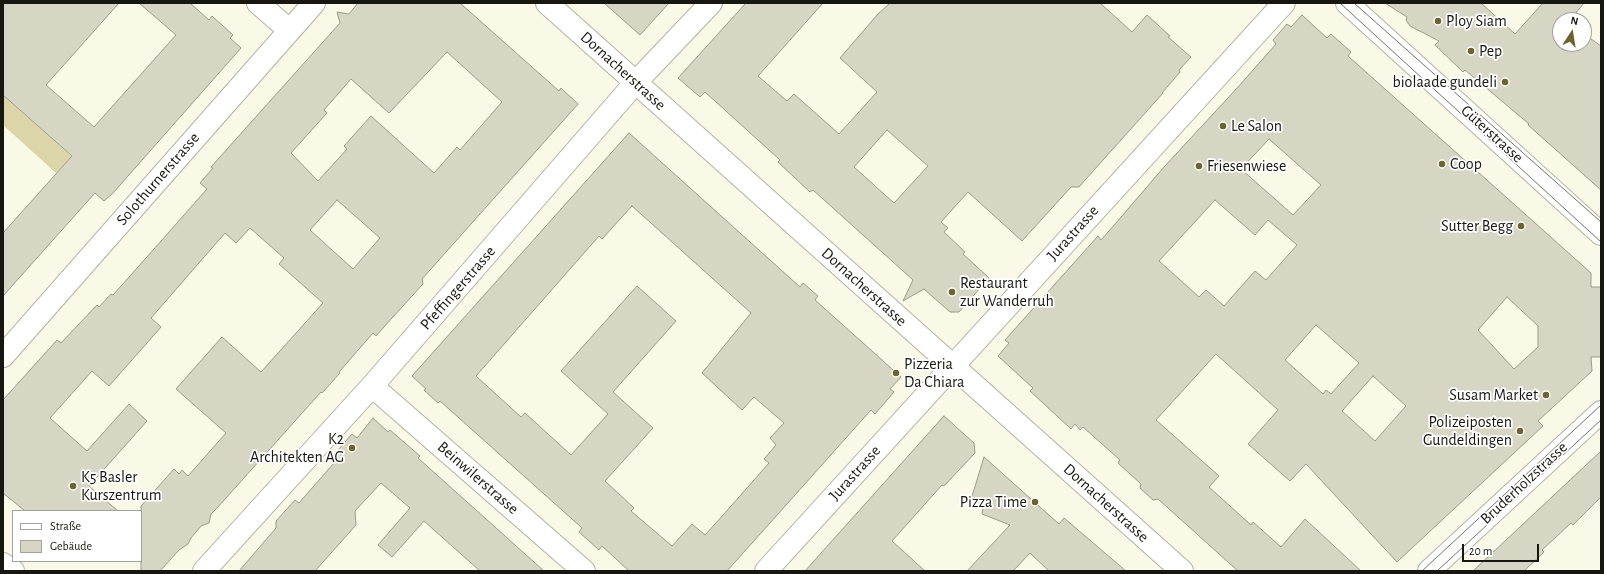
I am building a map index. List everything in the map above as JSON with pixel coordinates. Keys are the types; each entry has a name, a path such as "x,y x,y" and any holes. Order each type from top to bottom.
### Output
{"street":[{"path":"258,3 289,30"},
{"name":"Solothurnerstrasse","path":"3,356 314,3"},
{"name":"Dornacherstrasse","path":"548,3 1182,571"},
{"name":"Pfeffingerstrasse","path":"204,571 372,386 636,82 711,3"},
{"name":"Jurastrasse","path":"766,571 1284,3"},
{"name":"Güterstrasse","path":"1347,3 1601,234"},
{"name":"Beinwilerstrasse","path":"372,386 584,571"},
{"name":"Bruderholzstrasse","path":"1429,571 1601,412"},
{"path":"3,564 12,571"}],"shaded area":[{"path":"3,95 78,162 66,163 56,173 3,125"}],"building":[{"path":"3,3 119,3 46,85 94,127 176,35 139,3 190,3 209,20 212,16 233,35 230,38 241,48 113,193 104,201 95,193 3,296 3,233 72,156 3,95"},
{"path":"358,3 460,3 559,91 561,88 578,104 422,279 423,284 376,336 373,333 339,372 340,373 211,514 209,523 201,526 188,544 179,550 160,571 141,571 141,506 174,469 179,474 182,470 188,476 226,433 176,389 222,337 261,372 323,303 279,264 284,258 250,228 236,243 225,233 151,318 161,327 109,386 92,371 50,418 87,451 129,404 147,421 89,486 117,510 24,510 3,493 3,400 57,340 61,343 97,305 99,307 111,294 113,295 207,189 200,183 213,168 211,167 340,23 337,12 349,14","holes":["447,52 502,102 460,150 457,147 434,173 371,116 344,146 347,149 318,181 291,153 327,113 324,110 351,79 389,113","337,200 380,238 353,269 310,230"]},
{"path":"604,3 669,3 640,35"},
{"path":"746,3 823,3 758,76 787,101 794,94 839,134 877,92 840,58 878,14 890,3 1100,3 1132,32 1147,15 1170,36 1168,37 1191,57 1179,70 1180,72 1163,93 1079,187 1071,187 1022,241 968,192 941,222 948,228 944,232 965,252 963,254 989,278 959,312 950,312 924,289 903,301 913,280 813,190 810,192 778,162 780,160 705,92 700,97 678,78","holes":["887,130 928,166 894,203 854,167"]},
{"path":"1385,3 1481,3 1515,34 1543,3 1584,3 1577,12 1552,12 1552,52 1592,52 1592,40 1601,46 1601,190 1528,125 1529,124 1465,70 1463,72 1435,45 1439,41 1410,26 1406,20 1407,17"},
{"path":"1302,15 1327,38 1331,34 1351,52 1348,56 1591,273 1591,287 1601,287 1601,357 1591,357 1592,371 1538,421 1543,426 1397,562 1306,464 1290,481 1248,444 1278,410 1216,354 1156,420 1219,476 1209,487 1251,525 1253,522 1281,547 1305,519 1361,571 1238,571 1158,499 1153,500 1140,488 1141,484 1118,463 1120,460 1083,427 1080,430 1075,424 1071,429 1030,391 1033,388 998,356 1009,343 1005,340 1098,236 1101,240 1164,167 1239,86 1276,44 1273,40 1287,24 1291,27","holes":["1269,139 1321,185 1293,215 1241,169","1215,200 1255,235 1268,220 1297,245 1266,280 1255,271 1224,306 1206,290 1199,297 1159,261","1507,297 1538,326 1538,347 1514,369 1478,330","1316,325 1359,363 1331,394 1326,390 1323,394 1285,360","1373,376 1406,406 1375,441 1342,411"]},
{"path":"629,133 800,287 803,283 818,296 815,300 901,377 890,389 894,392 875,414 871,410 727,571 629,571 602,546 599,550 579,532 582,528 440,401 438,403 412,376","holes":["632,206 751,313 702,373 742,410 754,397 784,423 770,438 776,445 764,459 769,463 705,535 692,524 672,546 631,511 634,508 605,481 653,428 613,392 676,321 637,286 561,371 608,414 571,455 525,413 521,417 476,376 599,236 602,239"]},
{"path":"944,416 974,443 975,453 944,486 942,485 892,541 925,571 805,571"},
{"path":"373,418 388,432 390,430 420,456 418,458 544,571 480,571 424,521 392,557 378,545 410,508 381,483 355,511 356,525 315,571 239,571 276,528 276,521 295,500 299,503 334,463 330,459 352,434 357,438"},
{"path":"1601,451 1601,497 1573,525 1571,523 1542,550 1544,552 1524,571 1473,571"},
{"path":"984,457 1059,524 1064,518 1126,571 1049,571 1030,553 1013,571 967,571 1010,525 982,514 983,508 970,503"}],"tram line":[{"path":"1340,3 1601,242"},
{"path":"1354,3 1601,222"},
{"path":"1422,571 1601,405"},
{"path":"1437,571 1601,420"}],"place":[{"name":"Ploy Siam","path":"1438,21"},
{"name":"Pep","path":"1471,51"},
{"name":"biolaade gundeli","path":"1505,82"},
{"name":"Le Salon","path":"1223,126"},
{"name":"Coop","path":"1442,164"},
{"name":"Friesenwiese","path":"1199,166"},
{"name":"Sutter Begg","path":"1521,226"},
{"name":"Restaurant zur Wanderruh","path":"952,292"},
{"name":"Pizzeria Da Chiara","path":"896,373"},
{"name":"Susam Market","path":"1546,395"},
{"name":"Polizeiposten Gundeldingen","path":"1520,431"},
{"name":"K2 Architekten AG","path":"352,448"},
{"name":"K5 Basler Kurszentrum","path":"73,486"},
{"name":"Pizza Time","path":"1035,502"}]}
